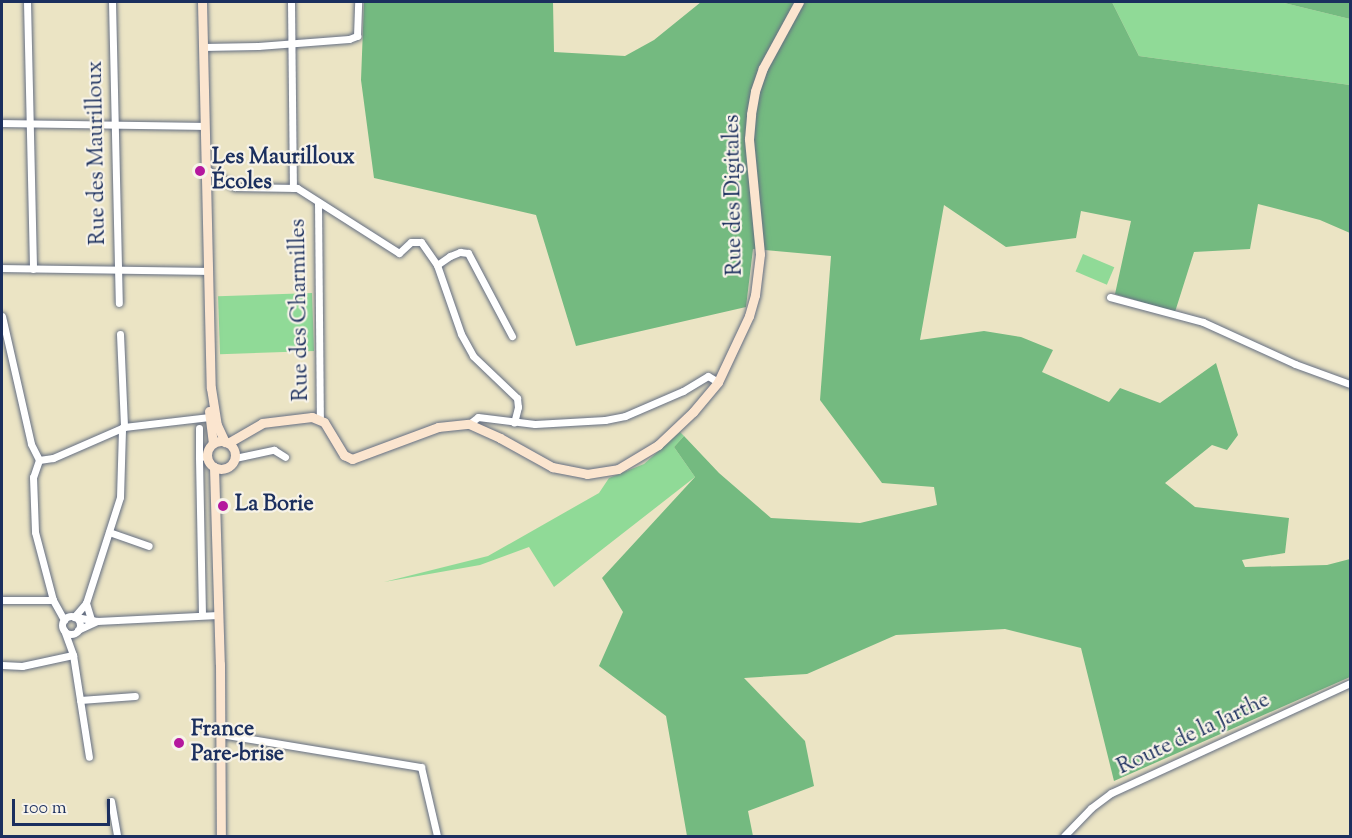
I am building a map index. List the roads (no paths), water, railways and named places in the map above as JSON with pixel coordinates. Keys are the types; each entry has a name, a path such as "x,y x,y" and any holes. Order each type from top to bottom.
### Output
{"street":[{"path":"27,2 33,269"},
{"name":"Rue des Maurilloux","path":"112,2 119,303"},
{"path":"202,2 211,388 215,420 220,432"},
{"path":"291,2 293,188"},
{"path":"204,47 291,44 357,36 358,2"},
{"name":"Rue des Digitales","path":"320,418 329,427 344,455 352,459 438,427 469,424 488,431 562,471 586,474 609,472 630,463 658,445 693,412 718,382 742,334 755,295 760,254 749,139 754,91 763,68 798,2"},
{"path":"2,123 205,126"},
{"path":"206,169 235,187 293,188 318,201 395,251 402,252 411,242 421,242 437,265 461,334 473,356 517,398 514,423"},
{"name":"Rue des Charmilles","path":"318,201 320,418"},
{"path":"437,265 450,255 460,252 468,253 512,336"},
{"path":"2,268 209,271"},
{"path":"1110,297 1203,322 1295,364 1350,384"},
{"path":"2,316 31,444 39,460 33,477 35,532 53,600 64,620 64,630 74,655"},
{"path":"75,617 86,603 120,497 123,427 120,334"},
{"path":"469,424 478,417 536,424 625,416 683,391 708,376 718,382"},
{"path":"203,457 213,443 208,401 211,388"},
{"path":"39,460 53,458 123,427 209,417"},
{"path":"203,457 219,468 231,465 231,448 209,417"},
{"path":"231,448 247,430 262,423 284,419 320,418"},
{"path":"196,419 210,428"},
{"path":"199,428 203,457 202,615"},
{"path":"213,443 231,448 274,450 285,457"},
{"path":"219,468 216,502 221,837"},
{"path":"109,532 149,546"},
{"path":"2,600 53,600"},
{"path":"86,603 94,620"},
{"path":"64,620 75,617 94,620 218,615"},
{"path":"75,617 80,625 75,632 74,655 88,757"},
{"path":"64,630 75,632 94,620"},
{"path":"2,665 22,666 74,655"},
{"name":"Route de la Jarthe","path":"1064,837 1090,808 1111,793 1350,683"},
{"path":"80,700 135,696"},
{"path":"220,734 421,767 437,837"},
{"path":"111,801 117,837"}],"place":[{"name":"Les Maurilloux Écoles","path":"200,171"},
{"name":"La Borie","path":"223,506"},
{"name":"France Pare-brise","path":"179,743"}]}
